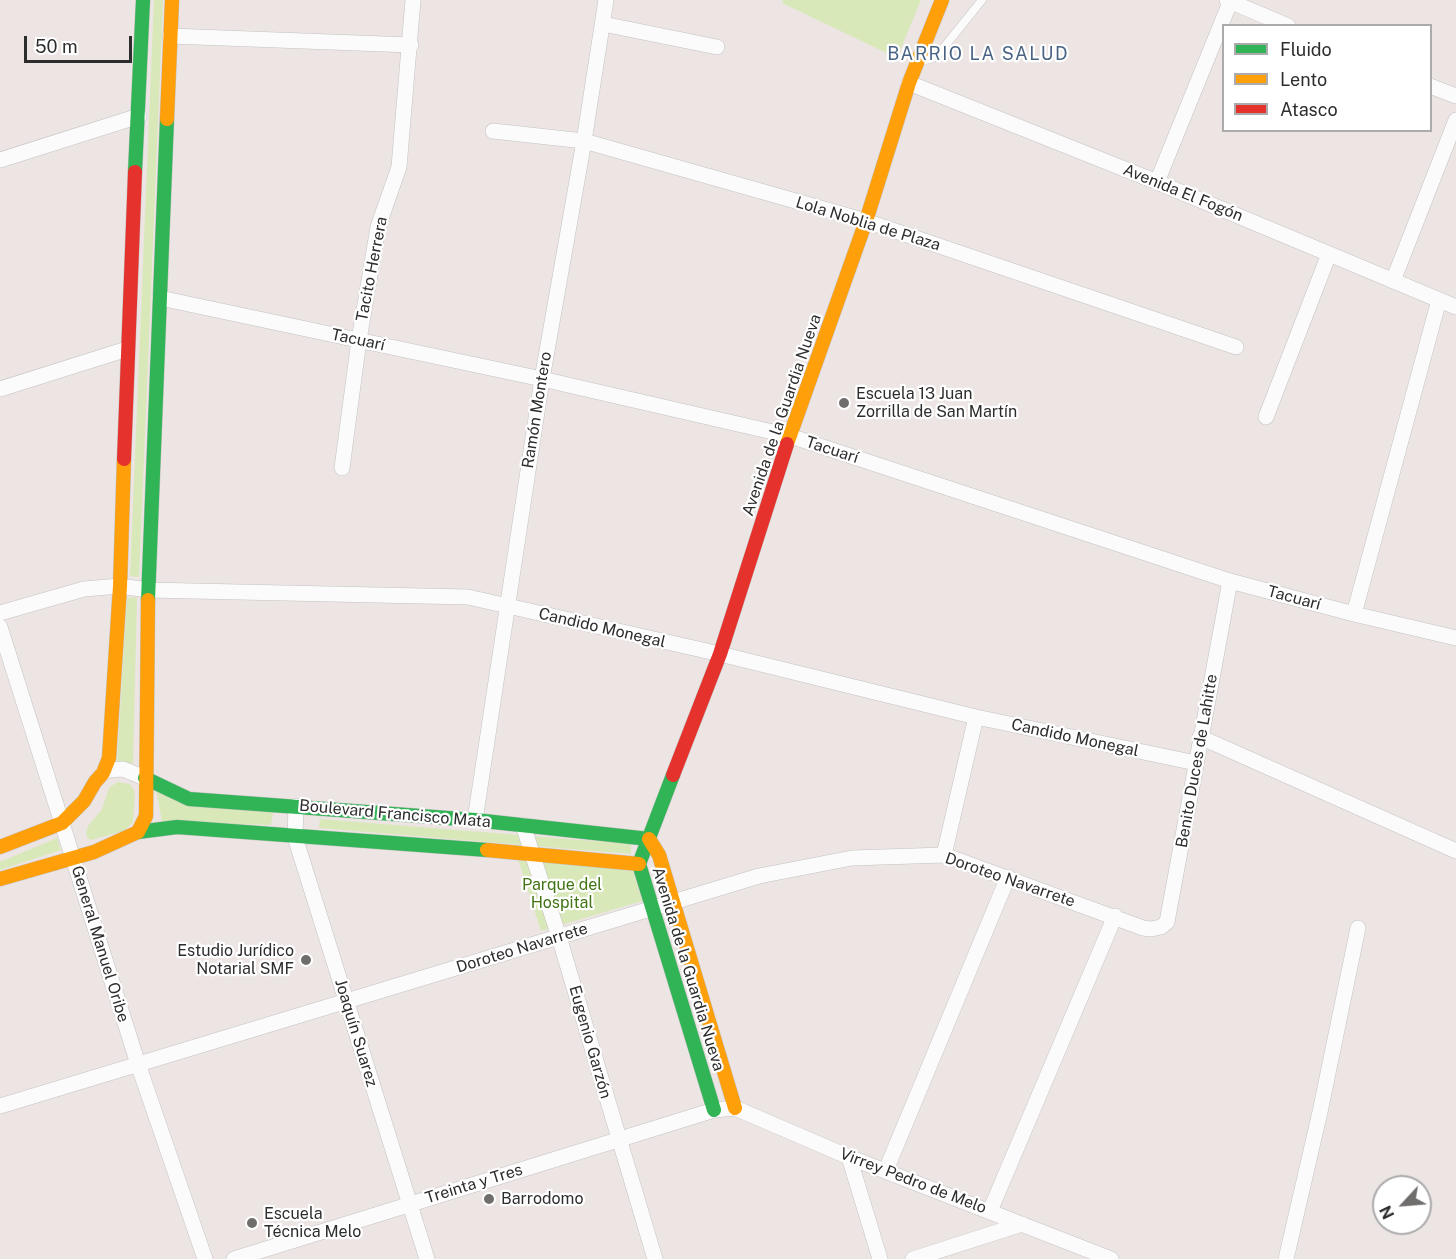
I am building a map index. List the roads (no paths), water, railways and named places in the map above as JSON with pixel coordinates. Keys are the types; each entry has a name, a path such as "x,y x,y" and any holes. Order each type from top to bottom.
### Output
{"street":[{"path":"0,847 62,823 84,801 109,758 120,586 127,349 143,0"},
{"path":"138,832 146,816 148,590 172,0"},
{"name":"Tacito Herrera","path":"342,468 359,340 378,227 399,167 413,0"},
{"name":"Ramón Montero","path":"475,820 542,379 606,0"},
{"name":"Avenida de la Guardia Nueva","path":"714,1110 639,864 720,654 790,436 866,221 909,83 942,0"},
{"path":"1157,182 1230,0 1284,24"},
{"path":"603,24 717,47"},
{"path":"170,36 411,45"},
{"name":"Avenida El Fogón","path":"909,83 1157,182 1456,307"},
{"path":"1432,86 1456,96"},
{"path":"0,160 139,116"},
{"path":"1393,281 1456,120"},
{"name":"Lola Noblia de Plaza","path":"492,131 584,141 866,221 1236,347"},
{"path":"1266,417 1329,254"},
{"name":"Tacuarí","path":"160,298 542,379 790,436 1230,581 1456,638"},
{"path":"1354,614 1439,300"},
{"path":"0,389 127,349"},
{"name":"Benito Duces de Lahitte","path":"1150,929 1161,927 1167,922 1230,581"},
{"name":"Candido Monegal","path":"0,613 84,590 120,586 148,590 468,597 720,654 976,717 1196,763"},
{"name":"General Manuel Oribe","path":"0,627 138,1064 205,1259"},
{"path":"944,855 976,717"},
{"path":"1200,737 1456,851"},
{"name":"Boulevard Francisco Mata","path":"102,773 108,770 123,769 189,799 475,820 650,839"},
{"name":"Joaquín Suarez","path":"296,806 295,837 427,1259"},
{"name":"Eugenio Garzón","path":"523,825 559,937 655,1259"},
{"name":"Boulevard Francisco Mata","path":"0,879 118,842 138,832 177,827 532,853 639,864"},
{"name":"Avenida de la Guardia Nueva","path":"650,839 659,855 674,901 735,1108"},
{"name":"Doroteo Navarrete","path":"0,1106 759,876 852,858 944,855 1150,929"},
{"path":"886,1170 1008,877"},
{"path":"990,1211 1114,916"},
{"path":"1286,1259 1320,1112 1358,928"},
{"name":"Virrey Pedro de Melo","path":"714,1110 735,1108 849,1157 1110,1259"},
{"name":"Treinta y Tres","path":"234,1259 714,1110"},
{"path":"849,1157 880,1259"},
{"path":"913,1259 1022,1224"}],"lane":[{"path":"917,62 933,58 941,51 982,0"}],"place":[{"name":"Escuela 13 Juan Zorrilla de San Martín","path":"844,403"},
{"name":"Estudio Jurídico Notarial SMF","path":"306,960"},
{"name":"Barrodomo","path":"489,1199"},
{"name":"Escuela Técnica Melo","path":"252,1223"}],"district":[{"name":"BARRIO LA SALUD","path":"978,54"}],"park label":[{"name":"Parque del Hospital","path":"562,894"}]}
